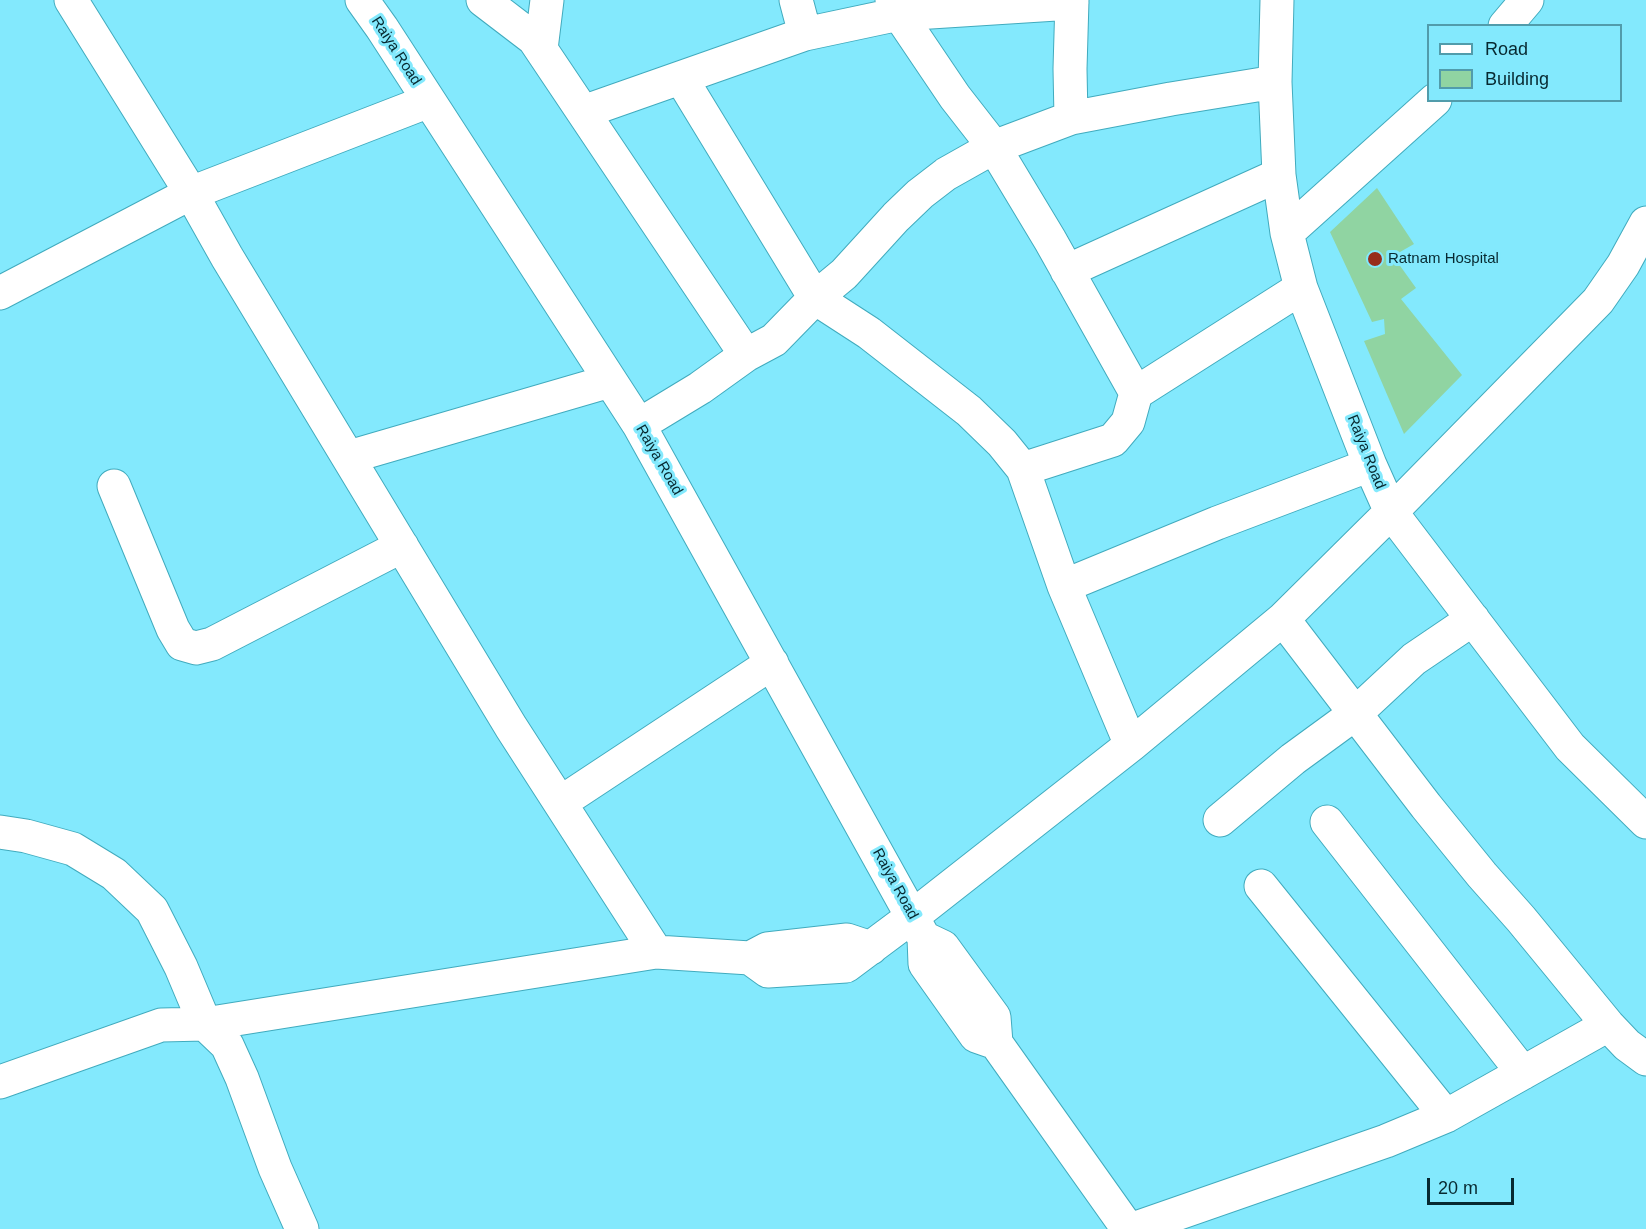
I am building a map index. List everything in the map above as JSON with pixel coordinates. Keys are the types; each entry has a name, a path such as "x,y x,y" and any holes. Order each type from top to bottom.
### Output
{"street":[{"path":"72,0 191,193 227,257 511,727 656,952"},
{"name":"Raiya Road","path":"362,0 639,425 919,927 925,964 976,1036 996,1042 1128,1229"},
{"path":"483,0 534,39 746,355"},
{"path":"541,49 547,0"},
{"path":"796,0 805,34"},
{"name":"Raiya Road","path":"1277,0 1275,82 1280,175 1287,233 1301,288 1370,465 1391,512 1570,747 1646,822"},
{"path":"1507,24 1527,0"},
{"path":"583,112 805,34 896,7 1072,2 1071,118"},
{"path":"896,7 955,97 994,147 1050,240 1136,393"},
{"path":"681,78 815,298 869,333 969,411 1002,443 1023,469 1064,586 1131,745"},
{"path":"639,425 774,339 815,298 844,274 920,194 946,174 994,147 1071,118 1275,82"},
{"path":"0,293 191,193 429,101"},
{"path":"1287,233 1433,102"},
{"path":"1067,272 1280,175"},
{"path":"0,1083 161,1025 205,1024 656,952 750,958 767,949 847,940 871,948 919,927 1131,745 1283,619 1598,301 1623,265 1646,223"},
{"path":"1023,469 1113,440 1128,422 1136,393 1301,288"},
{"path":"349,457 610,381"},
{"path":"1064,586 1216,523 1370,465"},
{"path":"114,486 173,629 182,644 196,648 212,644 402,546"},
{"path":"1283,619 1426,806 1608,1025 1626,1045 1646,1059"},
{"path":"1220,820 1293,759 1356,713 1414,659 1473,619"},
{"path":"560,803 772,663"},
{"path":"1327,822 1523,1073"},
{"path":"0,832 26,836 73,849 114,874 152,910 181,967 205,1024 227,1045 302,1229"},
{"path":"1261,886 1446,1116"},
{"path":"1132,1229 1386,1141 1446,1116 1608,1025"}],"building":[{"path":"1377,188 1414,244 1393,256 1416,288 1401,299 1462,375 1404,434 1364,341 1385,334 1384,319 1372,322 1330,232"}],"place":[{"name":"Ratnam Hospital","path":"1375,259"}]}
